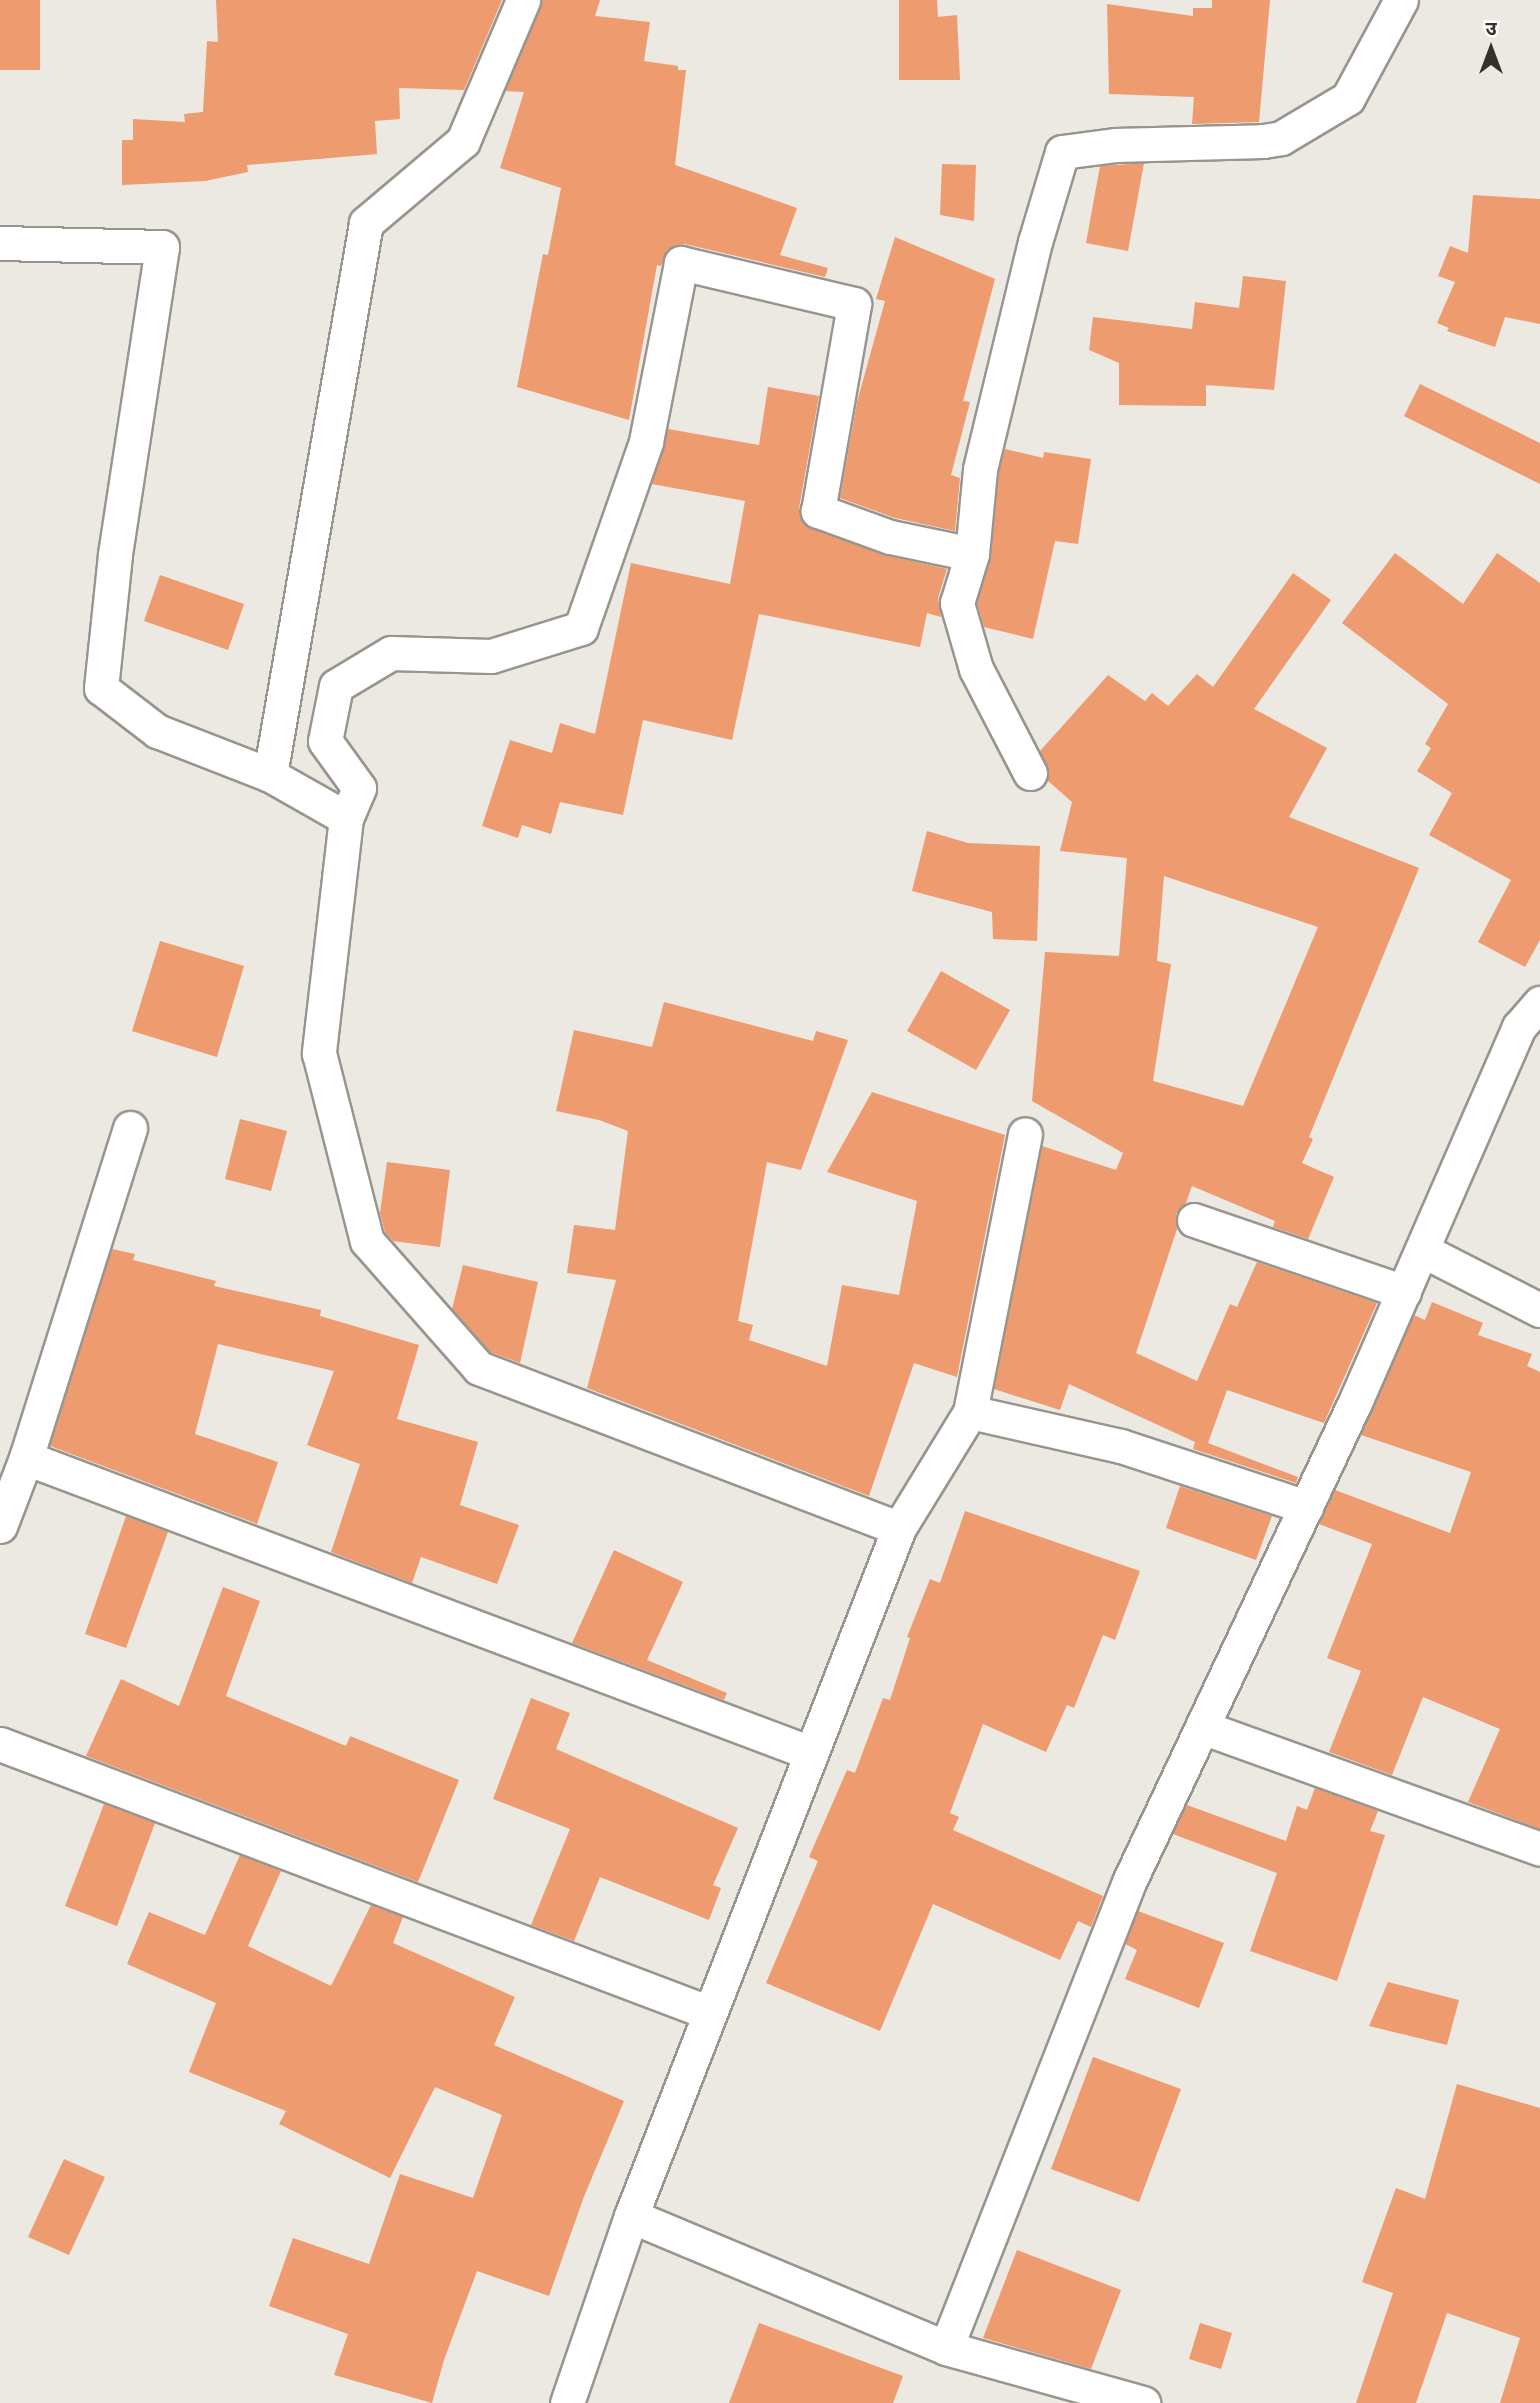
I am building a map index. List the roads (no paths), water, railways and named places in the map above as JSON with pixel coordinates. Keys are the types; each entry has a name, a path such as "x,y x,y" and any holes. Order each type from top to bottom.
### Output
{"street":[{"path":"270,775 366,223 463,141 523,0"},
{"path":"1030,773 976,669 957,603 972,554 980,469 1035,242 1062,152 1115,145 1263,141 1280,138 1348,98 1401,0"},
{"path":"0,243 162,247 115,555 101,688 157,731 270,775 346,818"},
{"path":"899,1528 479,1368 367,1241 319,1053 346,818 359,788 325,741 336,686 391,653 491,656 581,628 646,442 681,263 854,304 818,511 890,537 972,554"},
{"path":"946,2348 1129,1882 1306,1507 1404,1292 1519,1027 1540,1003"},
{"path":"0,1526 26,1458 130,1128"},
{"path":"567,2403 631,2216 899,1528 970,1412 1025,1134"},
{"path":"1194,1220 1404,1292"},
{"path":"1422,1250 1540,1310"},
{"path":"970,1412 1121,1446 1306,1507"},
{"path":"26,1458 811,1753"},
{"path":"1202,1727 1540,1849"},
{"path":"0,1744 710,2013"},
{"path":"631,2216 946,2348 1143,2403"}]}
